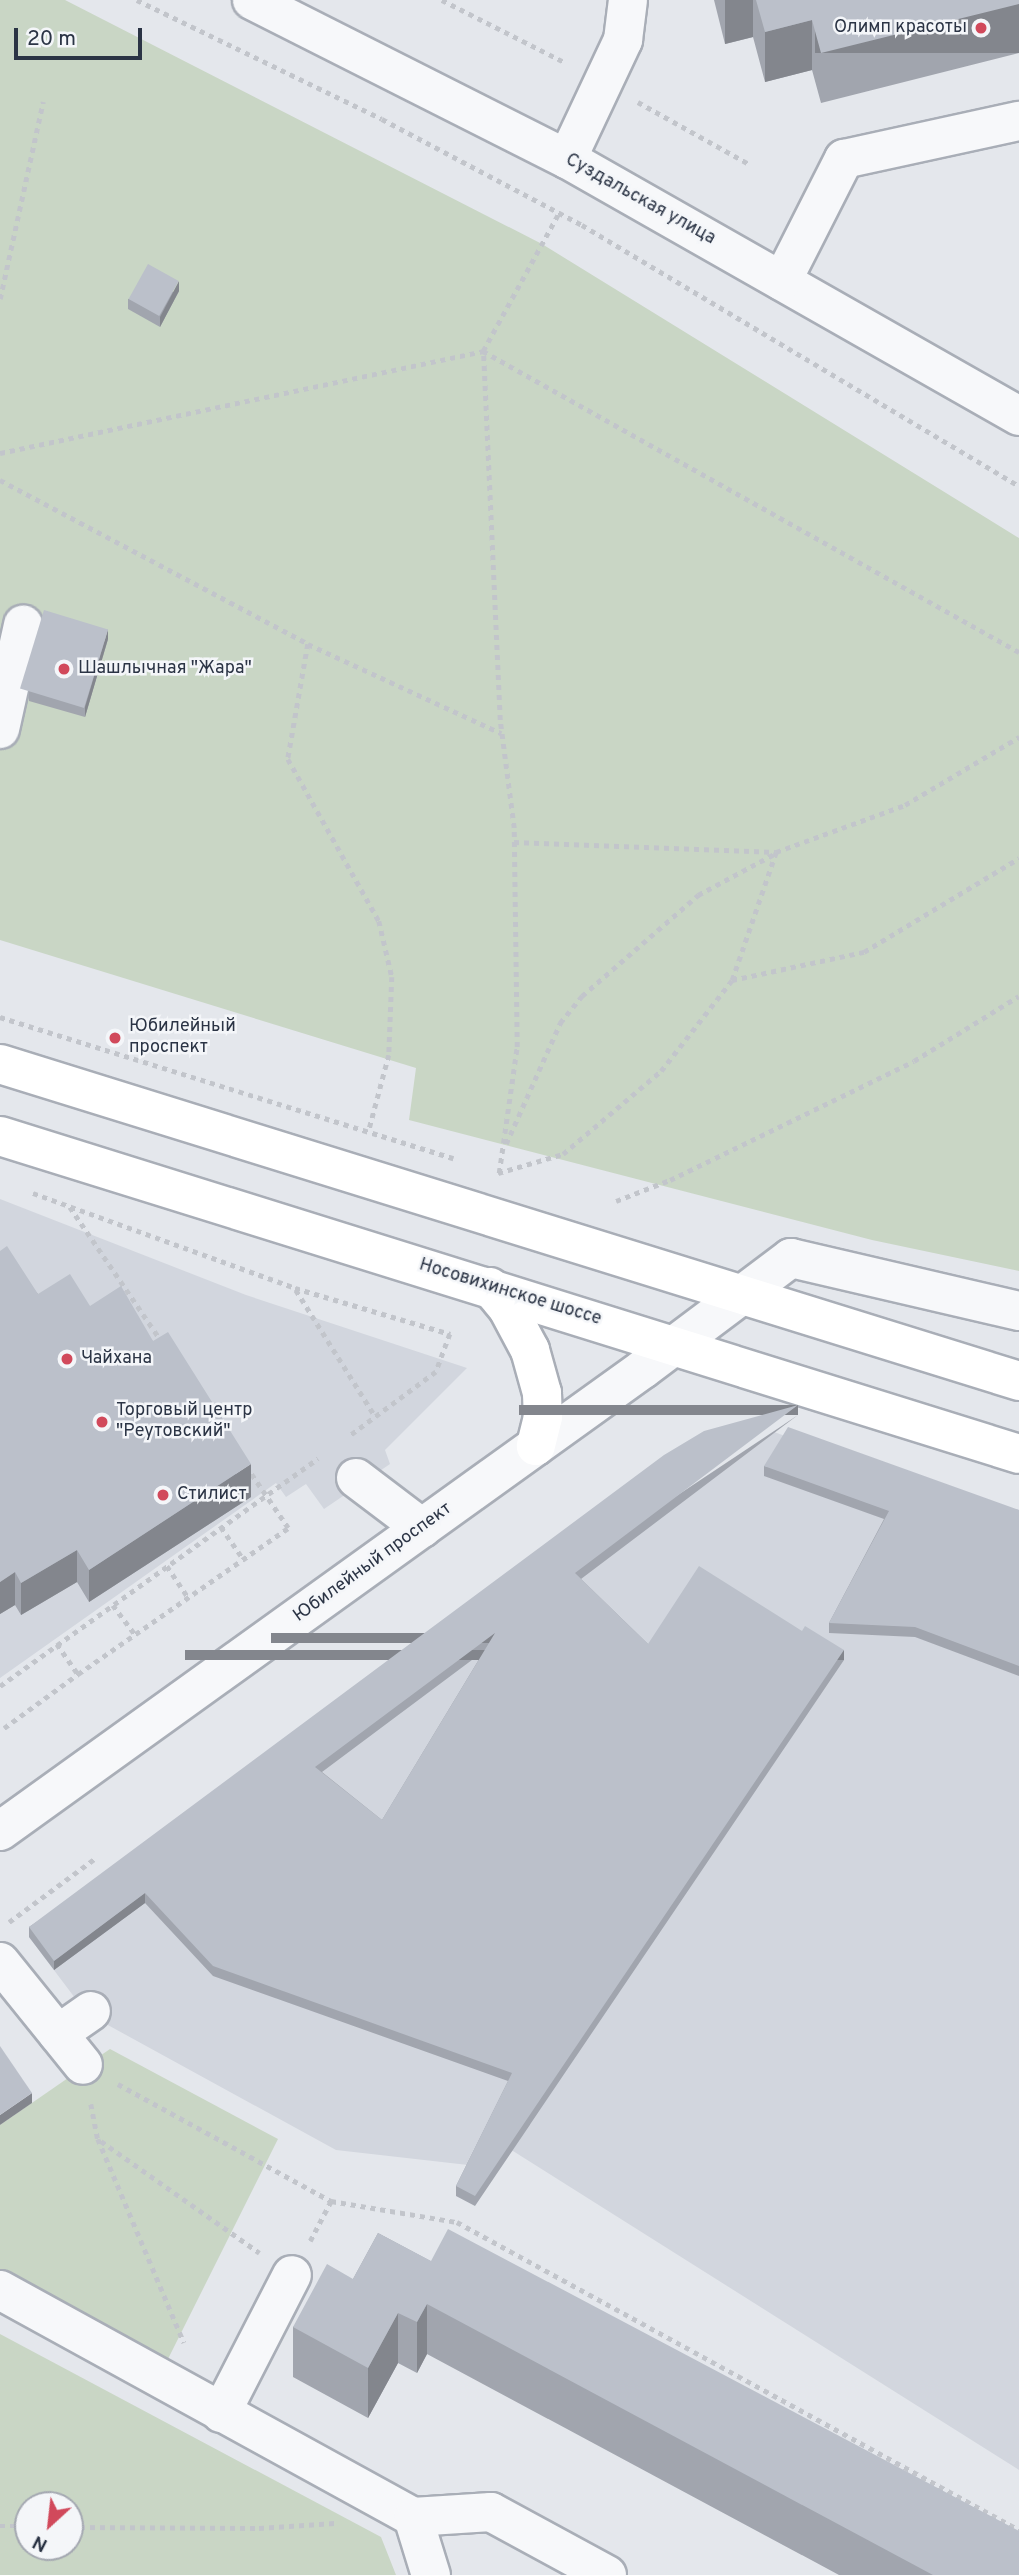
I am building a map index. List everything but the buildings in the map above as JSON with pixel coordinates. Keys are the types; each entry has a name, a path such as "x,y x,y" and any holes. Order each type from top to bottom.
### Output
{"main road":[{"path":"0,1063 1019,1381"},
{"name":"Носовихинское шоссе","path":"0,1136 677,1345 1019,1454"},
{"path":"490,1287 507,1307 530,1350 542,1394 543,1417 536,1446"},
{"path":"960,1362 1019,1370"}],"street":[{"name":"Суздальская улица","path":"252,0 567,159 1019,416"},
{"path":"567,159 623,40 628,0"},
{"path":"782,281 844,159 1019,121"},
{"path":"0,729 23,625"},
{"name":"Юбилейный проспект","path":"0,1831 677,1345 791,1258 1019,1311"},
{"path":"388,1553 356,1478 422,1528"},
{"path":"0,1962 83,2065"},
{"path":"58,2034 90,2011"},
{"path":"221,2413 292,2275"},
{"path":"0,2290 413,2517 491,2512 607,2575"},
{"path":"413,2517 431,2575"}],"path":[{"path":"137,0 382,119 559,213 1019,486"},
{"path":"0,299 43,102"},
{"path":"499,1173 517,1047 514,842 501,733 484,351 559,213"},
{"path":"0,453 484,351 1019,652"},
{"path":"0,480 307,644 501,733"},
{"path":"307,644 288,759 379,921 392,977 389,1055 369,1130"},
{"path":"501,1158 514,1118 560,1023 582,996 698,895 776,852 905,805 1019,737"},
{"path":"514,842 776,852"},
{"path":"486,1169 499,1173 563,1154 661,1071 732,980 776,852"},
{"path":"732,980 864,952 1019,858"},
{"path":"616,1201 670,1180 914,1061 1019,996"},
{"path":"0,1017 460,1160"},
{"path":"23,1189 295,1288 450,1334 436,1372 344,1440"},
{"path":"70,1207 164,1345"},
{"path":"295,1288 376,1416"},
{"path":"0,1686 322,1455"},
{"path":"4,1728 288,1528 242,1461"},
{"path":"221,1527 243,1559"},
{"path":"167,1566 188,1597"},
{"path":"113,1605 135,1634"},
{"path":"57,1644 78,1674"},
{"path":"0,1929 94,1859"},
{"path":"83,2065 98,2139 188,2350"},
{"path":"83,2065 331,2201 457,2222 1019,2530"},
{"path":"98,2139 292,2275 331,2201"},
{"path":"84,2527 259,2528 343,2522"}],"shaded area":[{"path":"0,1199 246,1295 467,1368 385,1450 390,1464 324,1509 306,1484 286,1497 276,1483 0,1678"},
{"path":"774,1432 1019,1520 1019,2470 513,2151 477,2166 336,2150 106,2024 75,1998 29,1937"}],"green space":[{"path":"0,0 65,0 542,244 1019,538 1019,1271 872,1240 409,1120 416,1068 0,940"},
{"path":"110,2049 278,2139 167,2361 0,2269 0,2125"},
{"path":"0,2334 381,2537 396,2575 0,2575"}],"place":[{"name":"Олимп красоты","path":"981,28"},
{"name":"Шашлычная \"Жара\"","path":"64,669"},
{"name":"Юбилейный проспект","path":"115,1038"},
{"name":"Чайхана","path":"67,1359"},
{"name":"Торговый центр \"Реутовский\"","path":"102,1422"},
{"name":"Стилист","path":"163,1495"}]}
